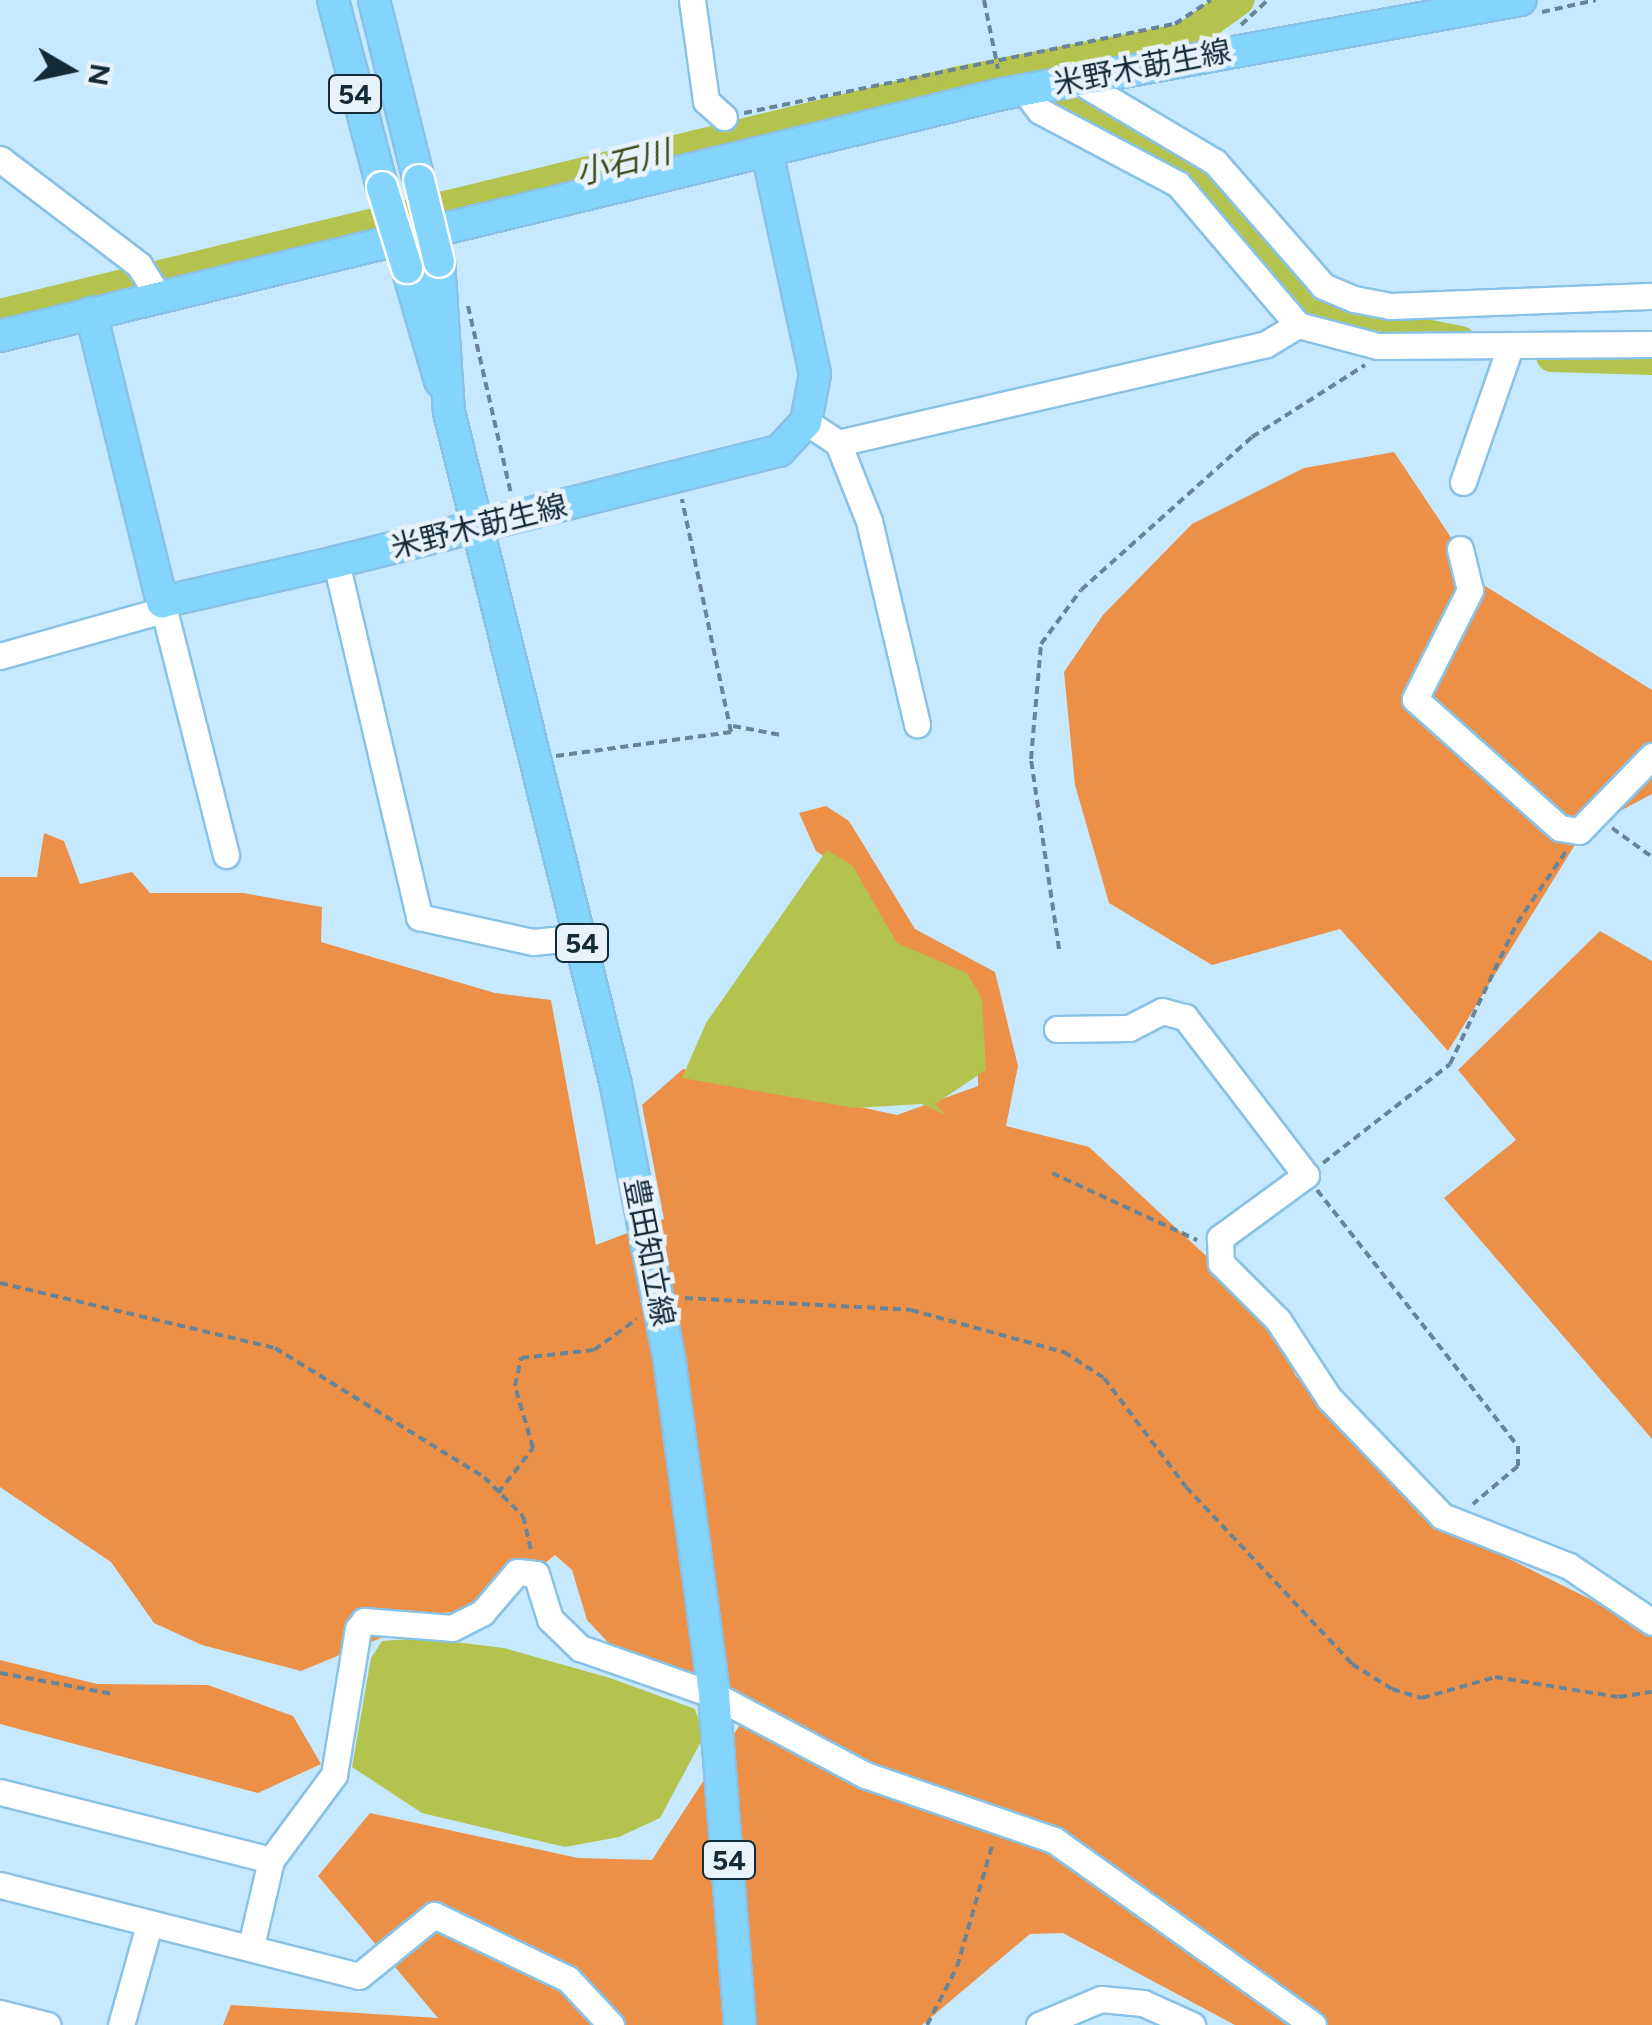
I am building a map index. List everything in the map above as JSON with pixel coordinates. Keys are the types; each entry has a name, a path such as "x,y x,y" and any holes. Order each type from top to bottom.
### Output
{"main road":[{"name":"豊田知立線","path":"333,0 382,187 475,492 581,936 670,1364 714,1695 740,2025"},
{"name":"豊田知立線","path":"374,0 439,262 449,412"},
{"name":"米野木莇生線","path":"0,336 157,292 768,156 1024,90 1521,0"},
{"path":"768,156 815,374 806,422"},
{"path":"92,313 162,602"},
{"name":"米野木莇生線","path":"162,602 482,524 680,491 751,465 806,422"}],"street":[{"path":"692,0 706,100 724,117"},
{"path":"1077,80 1215,162 1323,286 1354,299 1390,306 1652,296"},
{"path":"1024,90 1040,110 1178,184 1298,326 1378,346 1652,344"},
{"path":"0,160 139,265 157,292"},
{"path":"838,444 1266,344 1298,326"},
{"path":"1463,482 1510,347"},
{"path":"806,422 838,444 870,521 918,724"},
{"path":"1460,548 1470,590 1415,698 1560,828 1587,823 1652,756"},
{"path":"336,562 419,917 532,942 581,936"},
{"path":"0,656 155,612 162,602"},
{"path":"162,602 226,855"},
{"path":"1057,1029 1129,1028 1162,1011 1185,1017 1306,1175 1215,1250 1278,1320 1330,1398 1458,1523 1569,1566 1652,1622"},
{"path":"250,1946 271,1860 334,1775 364,1621 452,1628 482,1613 510,1576 536,1574 550,1619 580,1648 714,1695 865,1775 999,1821 1092,1862 1313,2025"},
{"path":"0,1792 271,1860"},
{"path":"0,1885 359,1976 434,1915 568,1979 611,2025"},
{"path":"121,2025 148,1925"},
{"path":"1039,2025 1081,2002 1181,2022"},
{"path":"0,2012 47,2025"}],"path":[{"path":"984,0 996,58"},
{"path":"724,117 1175,24 1212,0"},
{"path":"464,292 516,517"},
{"path":"1059,948 1031,758 1041,644 1080,590 1252,436 1334,392 1378,346"},
{"path":"680,491 733,726"},
{"path":"538,760 733,726 781,735"},
{"path":"1458,1523 1518,1466 1518,1446 1306,1175 1450,1064 1517,922 1587,823 1652,857"},
{"path":"1052,1173 1142,1207 1215,1250"},
{"path":"0,1283 276,1348 405,1423 498,1493 523,1516 536,1574"},
{"path":"685,1298 910,1310 1064,1352 1104,1378 1186,1487 1352,1664 1392,1689 1422,1698 1495,1678 1620,1697 1652,1692"},
{"path":"498,1493 534,1448 515,1386 521,1358 594,1350 651,1310"},
{"path":"0,1673 113,1694"},
{"path":"927,2025 956,1967 999,1821"}],"shaded area":[{"path":"1394,452 1482,584 1652,690 1652,794 1584,830 1448,1051 1340,929 1212,965 1109,903 1075,785 1064,672 1103,615 1192,524 1304,468"},
{"path":"826,806 849,821 915,929 995,972 1018,1066 1006,1126 1089,1147 1274,1319 1295,1375 1419,1514 1652,1630 1652,2025 1235,2025 1063,1933 1030,1934 922,2025 223,2025 231,2005 438,2018 318,1876 370,1813 578,1858 652,1860 741,1723 737,1690 621,1656 587,1620 572,1570 555,1555 488,1609 441,1613 301,1671 202,1645 154,1623 111,1562 0,1487 0,877 37,877 44,833 64,841 80,884 132,872 150,893 243,893 322,907 321,942 495,993 551,1000 596,1245 664,1219 642,1105 683,1069 897,1115 978,1086 978,1029 856,911 841,868 816,851 799,813"},
{"path":"827,850 852,865 897,943 967,973 982,999 986,1070 935,1104 946,1115 922,1104 854,1108 682,1078 706,1023"},
{"path":"1600,931 1652,961 1652,1439 1444,1198 1516,1140 1458,1070"},
{"path":"422,1638 504,1648 610,1678 695,1709 704,1736 660,1818 619,1837 565,1847 422,1813 352,1767 371,1658 382,1641"},
{"path":"0,1660 97,1684 208,1685 293,1716 321,1764 258,1793 0,1724"}],"waterway":[{"name":"小石川","path":"0,315 955,83 1184,39 1238,0"},
{"path":"1046,100 1185,170 1305,303 1329,316 1460,342"},
{"path":"1552,356 1652,359"}]}
